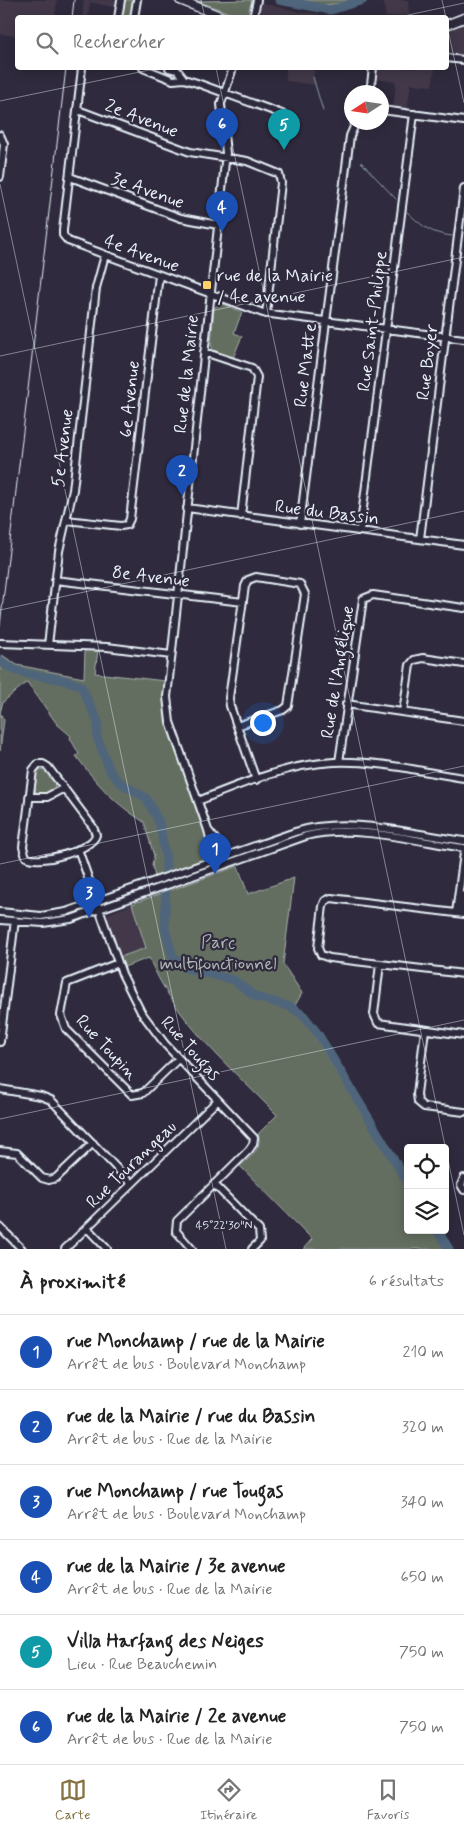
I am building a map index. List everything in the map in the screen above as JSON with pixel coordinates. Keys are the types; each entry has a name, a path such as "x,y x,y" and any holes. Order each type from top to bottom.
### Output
{"main road":[{"path":"180,0 218,15"},
{"path":"449,24 464,18"}],"street":[{"path":"118,15 121,0"},
{"path":"134,15 137,0"},
{"path":"253,15 257,1"},
{"path":"449,58 464,60"},
{"path":"70,177 82,70"},
{"path":"147,70 173,80 184,79 282,114"},
{"path":"177,70 184,79"},
{"name":"Rue de la Mairie","path":"217,867 208,830 168,712 167,691 225,158 221,116 223,93 232,70"},
{"path":"371,85 372,70"},
{"name":"2e Avenue","path":"78,110 190,152 250,162 275,171 281,178 266,314"},
{"path":"389,111 464,121"},
{"name":"Rue Saint-Philippe","path":"360,531 414,114"},
{"name":"Rue Matte","path":"300,524 350,136 353,130"},
{"path":"0,135 4,144 0,177"},
{"name":"3e Avenue","path":"70,177 181,218 218,225"},
{"name":"4e Avenue","path":"70,177 63,230 64,237 74,244 266,314 464,339"},
{"name":"Rue Boyer","path":"420,539 464,188"},
{"name":"5e Avenue","path":"48,645 55,580 73,490 96,288 105,255"},
{"name":"6e Avenue","path":"66,520 117,526 127,525 132,512 158,275"},
{"path":"204,352 252,368 257,377 241,516"},
{"name":"Rue du Bassin","path":"187,508 464,545"},
{"path":"237,726 283,710 288,706 305,591 298,583 253,578 246,582 229,698 237,726 256,780"},
{"name":"8e Avenue","path":"55,580 243,602"},
{"name":"Rue de l'Angélique","path":"339,762 361,606 366,596 377,595 464,608"},
{"path":"0,643 107,648 171,654"},
{"path":"403,712 410,665 414,660 423,658 464,664"},
{"path":"346,704 464,722"},
{"path":"198,801 297,767 339,762 464,778"},
{"path":"38,764 46,765 64,788 96,832 92,843 45,859 32,860 26,857 23,849 32,770 38,764"},
{"path":"29,796 47,797 64,788"},
{"path":"0,912 53,914 96,902 301,830 328,825 351,825 464,841"},
{"name":"Rue de la Mairie","path":"208,830 225,865"},
{"path":"0,920 14,922 57,922 306,836 331,831 347,831 464,848"},
{"name":"Rue Tougas","path":"78,849 118,964 141,1012 178,1059 251,1133 254,1140 251,1148 176,1223 177,1233 192,1249"},
{"path":"460,913 464,854"},
{"path":"460,913 464,895"},
{"path":"460,913 335,898 325,901 318,944 321,955 330,958 464,974"},
{"path":"0,1042 15,914"},
{"name":"Rue Toupin","path":"118,964 67,983 61,1016 66,1028 132,1095 143,1093 178,1059"},
{"path":"380,964 374,1014 376,1022 386,1026 464,1035"},
{"path":"424,1030 417,1094 418,1102 428,1107 464,1112"},
{"path":"0,1089 48,1098 132,1184"},
{"name":"Rue Tourangeau","path":"65,1249 218,1100"},
{"path":"0,1151 17,1154 42,1178 49,1180 56,1178 93,1143"},
{"path":"464,1178 461,1185 464,1190"},
{"path":"214,1184 259,1230 260,1241 252,1249"},
{"path":"0,1227 22,1249"},
{"path":"86,1228 107,1249"}],"shaded area":[{"path":"0,0 57,0 55,15 37,15 31,12 28,15 15,15 15,36 0,34"},
{"path":"84,0 118,0 117,8 90,2 88,15 82,15"},
{"path":"383,0 408,0 409,15 386,15"},
{"path":"262,3 300,12 319,14 319,15 259,15"},
{"path":"464,23 464,57 449,55 449,29"},
{"path":"286,70 315,70 313,77 316,85 286,81"},
{"path":"376,70 435,70 432,86 411,84 407,111 393,109 396,82 374,79"},
{"path":"132,904 147,948 120,957 106,915"}],"green space":[{"path":"123,0 134,0 131,15 120,15"},
{"path":"252,0 247,15 236,15 197,1"},
{"path":"293,0 352,0 337,4 322,4"},
{"path":"221,303 242,312 234,333 242,336 233,358 213,350 211,345 214,308"},
{"path":"85,649 98,650 95,673 165,681 164,705 166,720 200,816 205,835 206,859 155,877 152,865 154,856 144,822 107,793 92,776 76,756 79,754 70,738 71,736 57,724 27,682 3,702 0,713 0,665 2,655 17,665 84,678"},
{"path":"0,713 4,720 0,751"},
{"path":"40,770 46,771 55,782 54,791 45,794 35,792 35,774"},
{"name":"Parc multifonctionnel","path":"238,866 248,894 294,878 283,964 302,993 292,1011 306,1022 404,1182 404,1234 436,1234 445,1249 303,1249 312,1239 240,1166 257,1148 259,1144 258,1134 277,1115 223,1061 189,1023 160,981 149,958 124,967 120,957 146,948 132,904"}],"waterway":[{"path":"279,0 331,10 363,0"},
{"path":"313,77 323,111"},
{"path":"361,162 396,199"},
{"path":"407,212 427,228 452,236"},
{"path":"0,660 8,667 18,671 61,679 81,686 98,722 97,737 110,771 119,782 146,798 159,822 166,859 165,928 173,957 185,968 234,980 256,997 291,1007 304,1016 318,1034 404,1176"},
{"path":"440,1234 449,1249"}],"railway":[{"path":"72,15 74,0"},
{"path":"0,626 66,70"}],"place":[{"name":"rue de la Mairie / 2e avenue","path":"222,149"},
{"name":"Villa Harfang des Neiges","path":"284,150"},
{"name":"rue de la Mairie / 3e avenue","path":"222,232"},
{"name":"rue de la Mairie / 4e avenue","path":"207,285"},
{"name":"rue de la Mairie / rue du Bassin","path":"182,496"},
{"name":"rue Monchamp / rue de la Mairie","path":"215,874"},
{"name":"rue Monchamp / rue Tougas","path":"89,918"}]}
